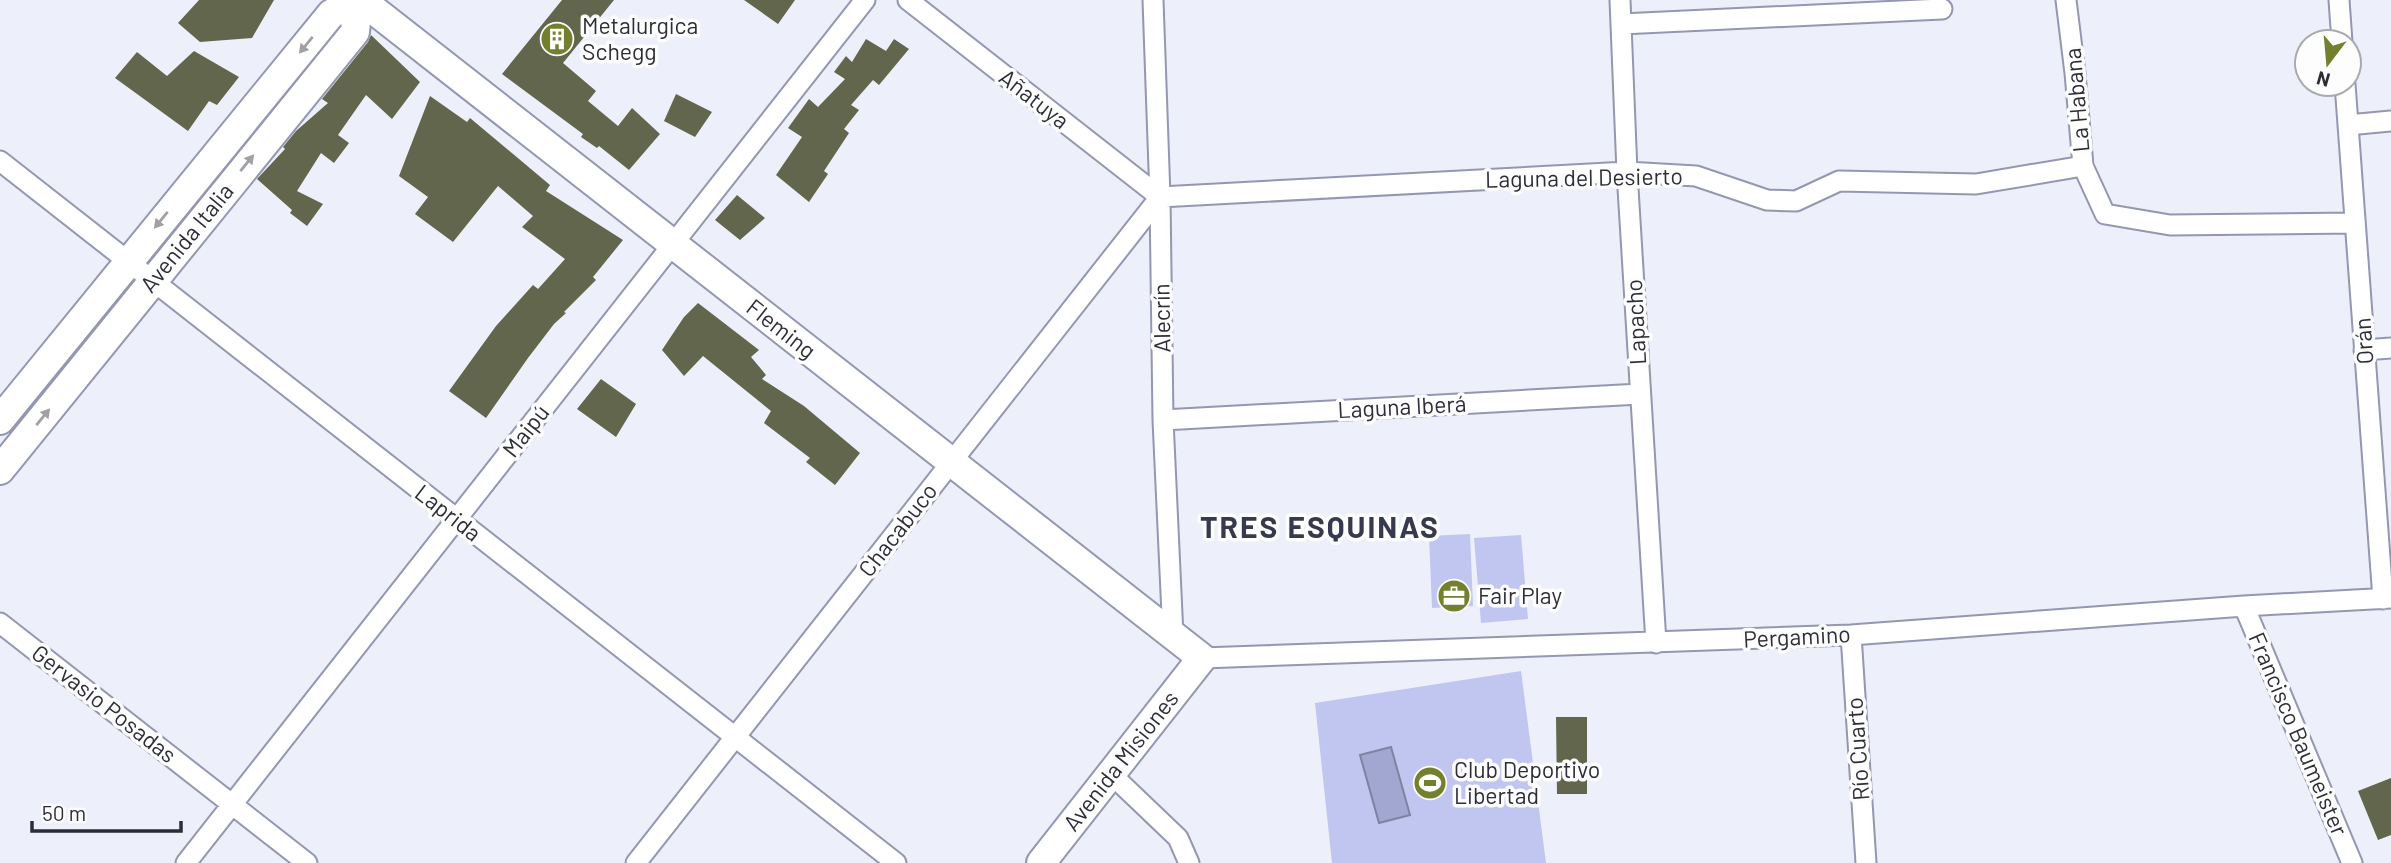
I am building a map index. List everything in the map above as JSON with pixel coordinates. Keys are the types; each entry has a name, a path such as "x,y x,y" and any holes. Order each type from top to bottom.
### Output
{"main road":[{"name":"Fleming","path":"358,0 1202,658"},
{"name":"Avenida Italia","path":"0,420 331,14 358,0"},
{"name":"Avenida Italia","path":"0,470 355,32 358,0"},
{"name":"Avenida Misiones","path":"1041,863 1202,658"}],"street":[{"name":"Maipú","path":"187,863 865,0"},
{"name":"Añatuya","path":"908,0 1160,197"},
{"name":"Alecrín","path":"1153,0 1160,197 1163,420 1173,636"},
{"name":"Lapacho","path":"1620,0 1627,172 1656,643"},
{"name":"La Habana","path":"2066,0 2076,73 2083,166 2105,214 2170,225 2355,223"},
{"path":"2339,0 2341,28"},
{"path":"1621,23 1942,9"},
{"name":"Orán","path":"2346,98 2364,350 2387,598"},
{"path":"2348,125 2391,121"},
{"name":"Laprida","path":"0,161 896,863"},
{"name":"Laguna del Desierto","path":"1160,197 1627,172 1696,176 1767,200 1796,201 1839,181 1976,184 2083,166"},
{"name":"Chacabuco","path":"636,863 1160,197"},
{"path":"2364,350 2391,348"},
{"name":"Laguna Iberá","path":"1163,420 1640,394"},
{"name":"Pergamino","path":"1202,658 1851,635 2387,598"},
{"name":"Francisco Baumeister","path":"2244,606 2352,863"},
{"name":"Gervasio Posadas","path":"0,623 307,863"},
{"name":"Río Cuarto","path":"1851,635 1866,863"},
{"path":"1111,774 1178,838 1189,863"}],"shaded area":[{"path":"1470,534 1473,606 1432,608 1429,536"},
{"path":"1521,535 1528,619 1481,623 1474,538"},
{"name":"Club Deportivo Libertad","path":"1521,671 1546,863 1332,863 1315,703"},
{"path":"1391,747 1410,815 1379,823 1360,755"}],"building":[{"path":"199,0 274,0 252,38 200,42 178,23"},
{"path":"562,0 614,0 563,63 596,91 588,101 618,126 632,108 660,134 629,170 599,146 597,148 581,137 583,134 502,74"},
{"path":"744,0 795,0 778,24"},
{"path":"371,35 420,82 392,119 366,95 338,135 349,143 334,163 321,153 297,191 323,204 307,226 290,213 292,210 257,179 285,149 283,147 296,131 328,103 322,99"},
{"path":"866,39 886,51 894,39 909,49 879,85 873,80 851,105 859,110 844,129 849,133 824,171 828,174 809,202 776,175 802,137 788,128 809,99 818,107 845,79 834,72 846,56 852,62"},
{"path":"194,51 239,77 217,105 209,101 188,131 115,78 137,52 167,76"},
{"path":"676,94 712,112 695,137 664,121"},
{"path":"430,96 467,122 470,118 550,185 546,191 623,240 593,277 596,280 554,324 486,418 449,391 496,326 533,285 538,289 565,259 522,227 533,216 498,186 453,242 415,214 428,197 399,176"},
{"path":"737,195 765,218 740,240 715,220"},
{"path":"698,303 759,350 751,357 766,375 762,379 804,406 860,453 835,485 806,462 810,458 764,423 771,411 703,356 684,376 662,350 684,317"},
{"path":"601,379 636,404 616,437 577,409"},
{"path":"1556,717 1587,717 1587,794 1557,794"},
{"path":"2391,778 2391,835 2378,840 2358,791"}],"place":[{"name":"Metalurgica Schegg","path":"557,39"},
{"name":"Fair Play","path":"1454,596"},
{"name":"Club Deportivo Libertad","path":"1430,783"}],"district":[{"name":"TRES ESQUINAS","path":"1320,528"}]}
